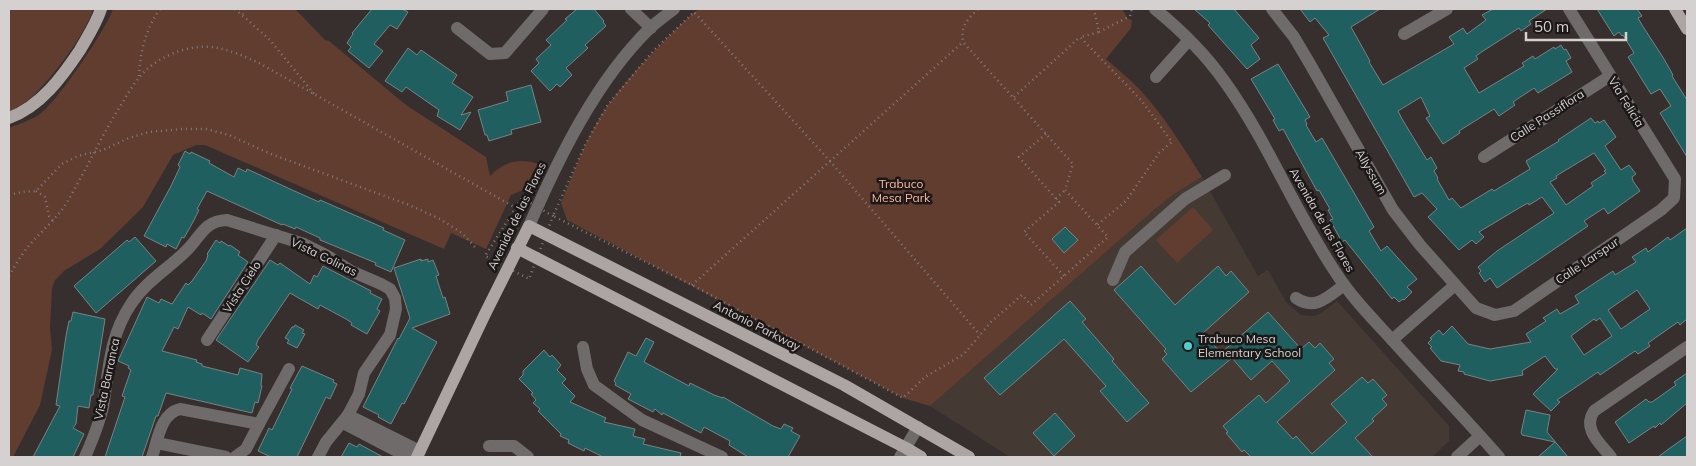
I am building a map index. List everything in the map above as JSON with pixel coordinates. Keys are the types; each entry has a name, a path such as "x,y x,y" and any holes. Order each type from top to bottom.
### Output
{"main road":[{"path":"9,118 35,103 53,87 68,68 94,27 101,9"},
{"path":"1675,9 1687,29"},
{"name":"Avenida de las Flores","path":"415,455 529,226"},
{"name":"Antonio Parkway","path":"529,226 844,385 969,457"},
{"path":"517,248 903,452 921,457"}],"street":[{"path":"457,28 490,54 505,53 543,9"},
{"path":"632,9 651,28"},
{"name":"Avenida de las Flores","path":"529,226 571,139 589,107 624,58 651,28 674,9"},
{"name":"Avenida de las Flores","path":"1155,9 1189,40 1225,82 1244,111 1315,240 1344,285 1499,457"},
{"name":"Allyssum","path":"1272,9 1294,37 1393,210 1420,245 1476,308 1495,315"},
{"path":"1404,34 1447,9"},
{"name":"Via Felicia","path":"1569,9 1675,179 1674,198"},
{"path":"1156,76 1189,40"},
{"name":"Calle Passiflora","path":"1484,157 1610,76"},
{"path":"1113,280 1125,252 1186,199 1225,175"},
{"name":"Calle Larspur","path":"1495,315 1514,311 1661,210 1674,198"},
{"name":"Vista Colinas","path":"217,220 237,222 304,244 351,271 390,289 395,298 396,309 390,335 364,374 359,394 345,419"},
{"name":"Vista Barranca","path":"85,457 102,408 109,357 117,330 131,304 149,282 190,247 209,224 217,220"},
{"name":"Vista Cielo","path":"208,340 276,235"},
{"path":"1296,298 1303,303 1311,304 1326,299 1344,285"},
{"path":"1392,340 1455,285"},
{"path":"583,347 587,369 594,385 642,420 722,457"},
{"path":"1611,457 1591,431 1589,420 1594,411 1687,347"},
{"path":"235,457 246,448 289,369"},
{"path":"152,457 164,422 174,410 180,409 259,424"},
{"path":"318,457 326,442 345,419 415,455"},
{"path":"903,452 918,427"},
{"path":"1457,457 1480,436"},
{"path":"157,443 226,457"},
{"path":"489,446 514,446 528,457"}],"path":[{"path":"140,78 143,48 148,28 160,9"},
{"path":"235,9 244,15 279,50 315,95"},
{"path":"240,9 244,15"},
{"path":"699,9 654,50 607,106 585,145 553,216 692,285 903,398 925,377 964,354 991,322 1022,295 1031,305 1108,237 1065,190"},
{"path":"978,9 962,27 963,42 1073,164 1065,190 1056,198"},
{"path":"1092,9 1096,14 1099,32"},
{"path":"1014,97 1080,36 1099,32 1130,16 1132,9"},
{"path":"694,12 829,160 980,334"},
{"path":"1080,36 1141,100 1172,142 1159,153 1126,201 1097,225"},
{"path":"692,285 829,160 963,42"},
{"path":"9,276 32,242 53,222 66,204 116,113 140,78 155,63 172,54 194,48 213,47 235,53 259,63 516,208"},
{"path":"36,191 62,164 78,156 103,150 130,138 159,130 194,128 218,132 440,219 462,233 475,247"},
{"path":"1046,133 1019,156 1059,202 1024,232 1064,276"},
{"path":"9,195 36,191 45,197 49,216 53,222"},
{"path":"486,256 522,198"}],"shaded area":[{"name":"Trabuco Mesa Elementary School","path":"1202,177 1258,276 1268,270 1286,302 1301,315 1314,316 1337,301 1449,426 1449,441 1432,457 1010,457 930,406 1154,210 1174,194"}],"green space":[{"path":"9,9 93,9 76,43 58,68 32,97 9,112"},
{"path":"113,9 295,9 325,40 329,41 406,105 486,157 490,176 501,167 513,162 525,161 539,164 528,188 511,195 486,249 451,233 444,249 205,145 196,145 173,155 143,207 100,249 64,271 55,280 52,288 50,328 52,350 40,405 13,457 9,457 9,128 40,114 48,107 81,64"},
{"name":"Trabuco Mesa Park","path":"700,9 1122,9 1128,19 1132,20 1131,28 1106,59 1150,101 1202,177 1174,194 1154,210 930,406 903,398 567,220 561,203 582,152 601,116 618,92 649,57 694,12"},
{"path":"1193,207 1213,230 1177,263 1156,240"}],"building":[{"path":"372,9 402,9 408,12 397,29 390,25 374,44 383,51 369,68 348,51 351,47 347,43 352,33"},
{"path":"577,9 594,9 606,26 585,45 588,48 566,68 572,75 560,87 557,84 550,91 531,71 539,63 536,59 551,45 546,40"},
{"path":"1194,9 1234,9 1259,38 1251,45 1260,59 1247,69 1208,25 1210,23"},
{"path":"1300,9 1380,9 1351,27 1383,85 1454,44 1449,37 1463,28 1467,34 1486,20 1482,15 1493,9 1547,9 1529,21 1531,24 1521,31 1519,28 1483,51 1476,56 1478,59 1464,68 1479,93 1524,66 1522,63 1533,56 1535,59 1554,47 1555,49 1561,45 1564,50 1566,49 1571,58 1566,61 1572,72 1538,93 1534,88 1513,102 1515,105 1499,116 1494,109 1459,131 1460,133 1443,144 1426,118 1430,116 1421,97 1398,111 1402,119 1427,160 1431,157 1437,168 1434,171 1437,179 1449,200 1452,198 1461,208 1530,169 1526,161 1559,141 1591,118 1595,123 1604,120 1616,137 1605,146 1621,170 1629,165 1636,174 1632,177 1640,191 1608,214 1604,208 1584,221 1588,226 1497,288 1490,278 1485,282 1479,273 1481,271 1478,267 1497,251 1554,213 1542,197 1529,205 1528,203 1519,208 1479,232 1484,237 1476,244 1472,240 1459,250 1428,217 1437,209 1422,193 1414,197 1323,38 1329,35 1315,18 1310,22","holes":["1594,153 1606,170 1604,171 1606,173 1591,183 1593,186 1566,205 1550,182 1557,178 1556,176"]},
{"path":"1597,9 1637,9 1642,16 1638,18 1687,100 1687,157 1660,113 1671,106 1660,89 1651,94 1628,57 1634,53 1623,35 1619,32 1614,36"},
{"path":"408,48 417,55 421,50 457,75 452,83 473,97 461,115 471,112 460,130 437,116 439,110 406,87 402,92 385,81"},
{"path":"1278,64 1310,117 1305,120 1306,125 1316,142 1322,138 1374,227 1369,231 1381,251 1387,246 1417,279 1407,287 1412,292 1404,300 1399,302 1394,297 1392,299 1345,240 1342,242 1330,220 1333,219 1328,210 1330,209 1319,190 1317,191 1283,129 1279,131 1273,120 1275,119 1251,79"},
{"path":"531,85 541,122 511,130 512,134 489,141 487,135 485,135 478,110 508,101 506,92"},
{"path":"185,151 210,161 209,163 234,177 238,168 246,172 247,169 319,202 320,200 384,228 383,230 405,240 391,272 375,265 376,263 320,240 320,238 296,227 295,229 282,225 207,191 197,209 199,210 193,222 176,249 167,244 166,247 144,236 171,186"},
{"path":"1065,227 1078,240 1064,253 1052,239"},
{"path":"1687,228 1687,319 1680,325 1678,322 1648,343 1650,346 1638,354 1635,351 1600,375 1598,372 1557,400 1560,402 1551,411 1533,394 1558,369 1555,369 1545,356 1522,371 1523,375 1490,381 1458,371 1460,365 1441,361 1430,348 1432,347 1428,343 1432,339 1430,338 1439,330 1443,335 1452,326 1468,344 1490,349 1531,342 1526,334 1546,321 1543,318 1557,309 1560,314 1579,303 1575,296 1613,271 1615,275 1636,262 1632,257 1646,248 1648,252 1668,237 1670,240","holes":["1637,290 1650,309 1621,329 1608,310","1600,318 1612,336 1584,355 1571,336 1594,319 1596,321"]},
{"path":"135,237 156,261 96,313 74,286 127,240 129,242"},
{"path":"216,240 230,245 240,252 238,255 248,262 211,319 188,307 178,329 174,327 162,351 197,360 196,362 202,364 202,366 238,375 240,368 262,374 262,386 258,403 255,402 252,413 166,393 142,457 105,457 125,397 122,396 131,370 128,368 129,366 118,361 147,297 159,303 161,299 172,304 186,283 188,285 192,281 206,261 207,254"},
{"path":"421,259 421,261 428,259 428,262 433,260 439,275 436,276 450,314 412,328 437,342 404,404 402,403 391,424 363,407 410,318 394,268"},
{"path":"270,260 278,265 280,263 310,284 314,275 317,277 323,266 371,291 370,293 382,299 377,309 380,311 367,334 351,325 352,323 346,319 320,305 318,309 290,293 258,340 256,345 259,347 248,362 216,340"},
{"path":"1141,266 1175,305 1218,266 1226,276 1231,271 1249,292 1203,333 1221,353 1268,312 1301,349 1309,342 1315,348 1320,343 1334,359 1329,363 1335,370 1277,422 1293,439 1296,436 1312,454 1347,422 1331,404 1362,377 1368,383 1373,379 1387,395 1382,399 1387,405 1372,419 1374,421 1355,438 1373,457 1251,457 1244,450 1242,452 1226,433 1228,432 1223,426 1259,395 1266,403 1290,381 1272,361 1251,380 1232,358 1191,392 1162,359 1167,354 1164,351 1166,349 1114,290"},
{"path":"1070,301 1086,319 1082,322 1114,359 1112,361 1149,403 1127,422 1100,391 1106,386 1064,339 1000,395 984,378"},
{"path":"73,312 105,319 93,395 91,395 89,408 78,406 76,424 73,428 84,434 73,457 33,457 60,406 56,405 66,336"},
{"path":"295,325 304,330 302,333 305,334 297,348 287,343 289,340 285,338"},
{"path":"646,338 654,342 644,362 689,386 690,383 714,395 723,397 773,426 781,429 784,424 793,428 791,431 800,436 788,457 748,457 729,445 730,441 704,427 701,433 663,413 662,415 655,409 653,412 628,399 631,394 615,385 614,381 628,352 636,356"},
{"path":"544,350 550,357 552,355 561,365 557,370 566,379 562,383 575,396 570,402 606,418 604,422 635,429 633,436 645,439 643,444 681,453 680,457 603,457 585,448 584,451 568,443 569,440 560,436 561,434 538,411 540,409 533,403 536,400 531,394 533,393 519,379 523,375 523,371"},
{"path":"302,366 334,380 333,382 337,384 330,399 326,397 297,457 271,457 258,451 269,428 272,430 292,389 290,388"},
{"path":"1687,373 1687,403 1661,425 1660,423 1655,428 1654,426 1629,443 1615,422 1646,399 1652,402 1676,385 1674,382"},
{"path":"1526,410 1550,415 1547,432 1568,457 1538,457 1555,442 1522,435"},
{"path":"1055,413 1075,436 1054,456 1033,433"},
{"path":"1687,436 1687,457 1658,457 1670,448"},
{"path":"349,443 357,447 359,444 383,457 341,457"}],"place":[{"name":"Trabuco Mesa Elementary School","path":"1188,346"}]}
